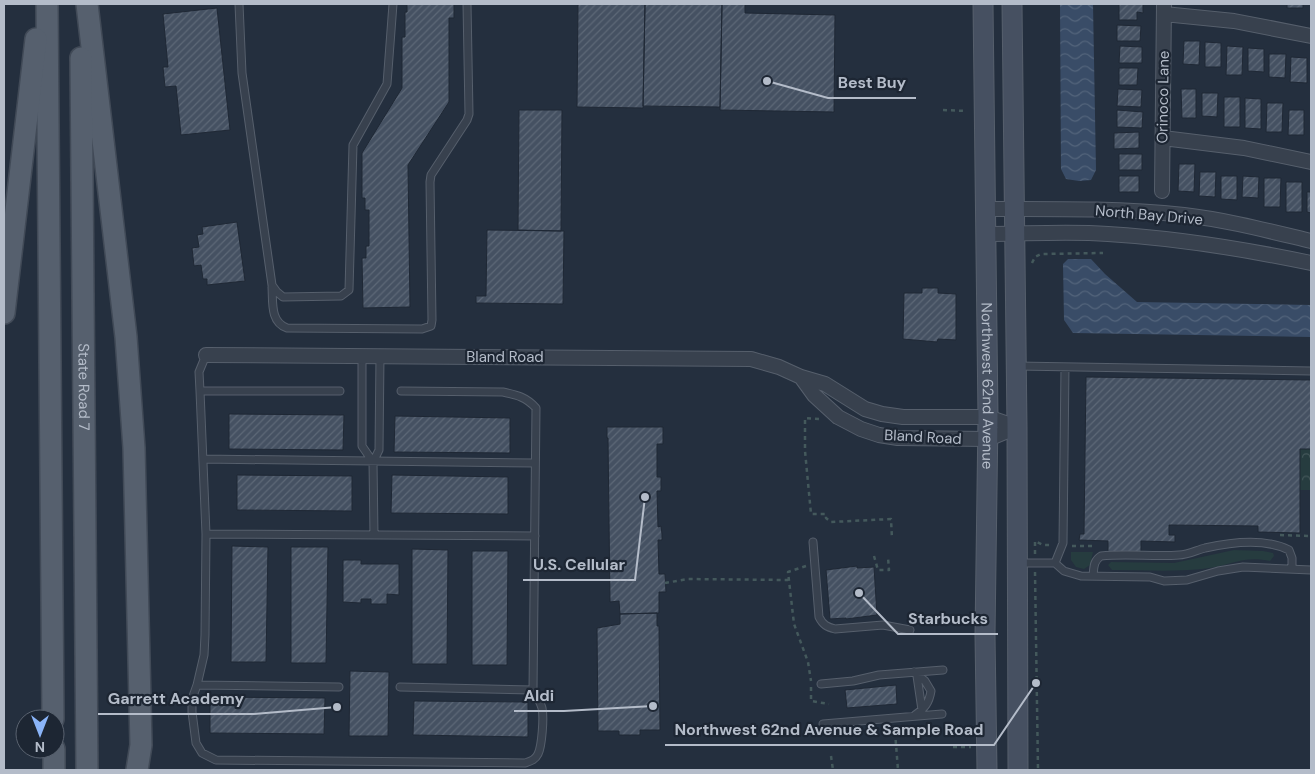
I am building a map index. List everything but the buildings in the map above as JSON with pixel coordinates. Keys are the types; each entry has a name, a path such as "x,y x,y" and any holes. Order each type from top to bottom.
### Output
{"main road":[{"path":"4,313 41,4"},
{"path":"47,4 53,709"},
{"name":"State Road 7","path":"81,4 87,770"},
{"path":"87,4 126,338 134,448 141,745 137,770"},
{"path":"141,745 149,770"}],"street":[{"name":"Northwest 62nd Avenue","path":"983,4 988,417 985,635 987,770"},
{"name":"Northwest 62nd Avenue","path":"1012,4 1016,366 1026,563 1018,770"},
{"path":"1164,9 1311,36"},
{"name":"Orinoco Lane","path":"1162,191 1164,9"},
{"path":"1163,138 1244,148 1311,162"},
{"name":"North Bay Drive","path":"985,209 1103,209 1184,215 1252,227 1311,241"},
{"path":"1208,244 1210,220"},
{"name":"North Bay Drive","path":"986,234 1106,234 1184,240 1311,263"},
{"name":"Bland Road","path":"206,355 751,359 826,384 865,409 882,414 903,417 988,417 1018,427"},
{"name":"Bland Road","path":"801,377 814,396 838,417 861,429 879,435 898,438 988,440 1018,427"}],"lane":[{"path":"239,4 242,72 272,285 274,313 277,322 287,328 422,329 431,326 432,320 430,182 432,175 469,114 467,4"},
{"path":"272,285 283,297 341,296 349,290 353,146 387,84 393,4"},
{"path":"206,355 200,372 206,534 205,635 204,655 192,699 196,743 202,753 216,760 526,763 534,760 538,754 542,709 539,699 533,690 536,408 530,401 519,395 503,392 401,391"},
{"path":"362,356 362,446 373,462"},
{"path":"374,535 373,462 379,450 380,356"},
{"path":"1016,366 1311,371"},
{"path":"1056,563 1061,546 1065,367"},
{"path":"200,391 340,391"},
{"path":"203,459 535,463"},
{"path":"206,534 535,536"},
{"path":"813,542 819,617 822,624 828,628 883,625 910,630"},
{"path":"1093,576 1094,564 1096,559 1101,556 1183,555 1214,546 1235,543 1258,543 1280,546 1289,550 1292,558 1292,569"},
{"path":"1026,563 1056,563 1064,571 1081,576 1150,577 1164,580 1187,580 1218,571 1243,567 1311,570"},
{"path":"821,684 853,681 879,675 916,674 943,670"},
{"path":"912,716 922,710 928,703 931,691 925,681 916,674"},
{"path":"197,685 339,687"},
{"path":"400,688 533,690"},
{"path":"823,724 942,714"}],"path":[{"path":"943,110 966,111"},
{"path":"826,419 805,418 804,451 811,514 826,514 826,518 830,522 891,519 892,540"},
{"path":"1273,535 1311,536"},
{"path":"1038,770 1026,563 1035,542 1043,545 1100,546"},
{"path":"874,556 878,570 889,570 888,557"},
{"path":"815,563 788,572 788,580 794,624 808,662 811,701 829,704"},
{"path":"665,583 688,579 788,580"},
{"path":"895,732 898,770"},
{"path":"953,747 975,747"},
{"path":"831,756 833,770"}],"green space":[{"path":"1300,449 1311,449 1311,490 1300,490"},
{"path":"1234,550 1263,551 1273,553 1274,556 1270,561 1251,559 1211,568 1191,570 1112,570 1108,565 1111,562 1174,563"},
{"path":"1071,552 1093,552 1090,565 1084,569 1076,567 1071,560"}],"water":[{"path":"1060,4 1093,4 1096,170 1091,180 1066,179 1061,169"},
{"path":"1068,259 1091,259 1137,302 1311,305 1311,337 1073,333 1064,320 1063,264"}],"place":[{"name":"Best Buy","path":"767,81"},
{"name":"U.S. Cellular","path":"645,497"},
{"name":"Starbucks","path":"859,593"},
{"name":"Northwest 62nd Avenue & Sample Road","path":"1036,683"},
{"name":"Aldi","path":"653,706"},
{"name":"Garrett Academy","path":"337,707"}]}
